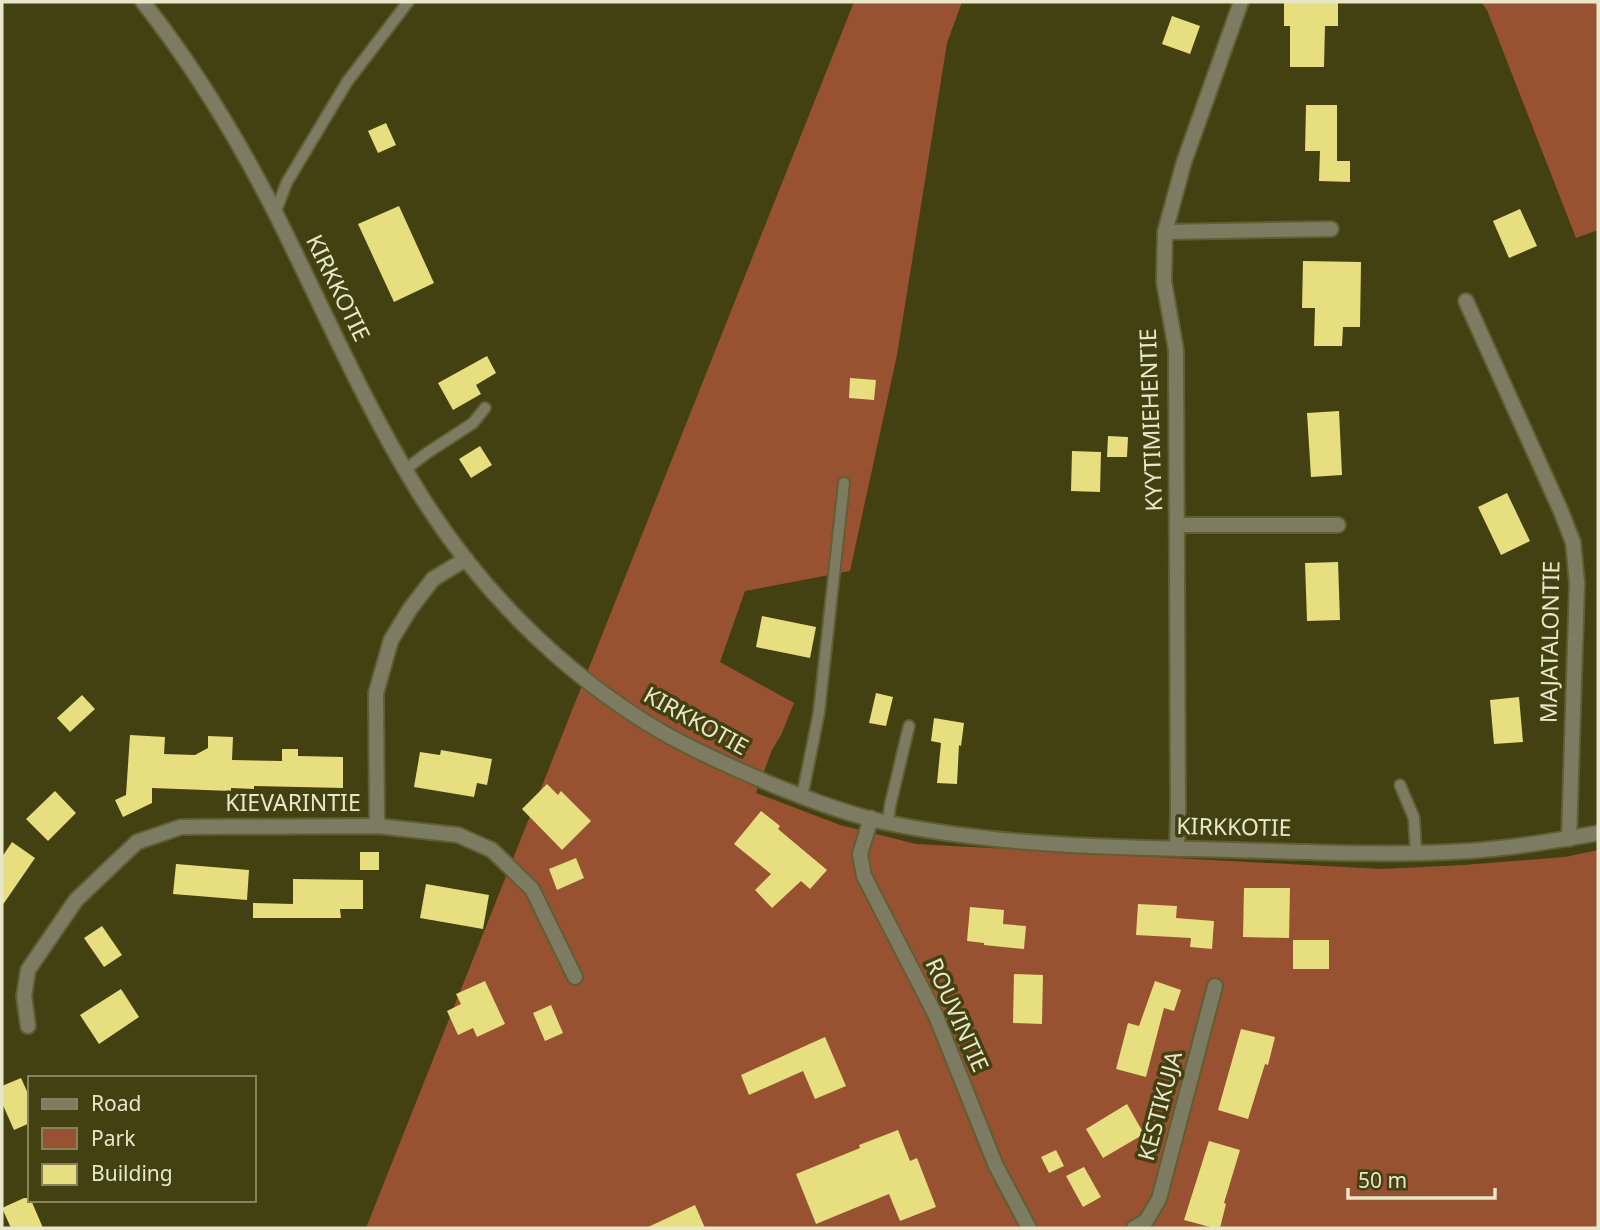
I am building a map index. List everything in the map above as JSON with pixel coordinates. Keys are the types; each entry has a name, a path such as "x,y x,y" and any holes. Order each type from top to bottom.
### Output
{"street":[{"name":"KIRKKOTIE","path":"143,2 212,100 275,213 370,404 419,493 466,559 520,621 559,659 603,694 657,729 737,770 802,797 888,822 988,838 1177,849 1416,853 1470,851 1598,833"},
{"name":"KYYTIMIEHENTIE","path":"1177,849 1176,350 1164,282 1165,232 1184,162 1241,2"},
{"path":"1165,232 1331,229"},
{"name":"MAJATALONTIE","path":"1466,301 1573,542 1577,583 1569,839"},
{"path":"1178,525 1338,525"},
{"name":"KIEVARINTIE","path":"28,1026 24,996 28,970 76,900 137,842 181,827 377,826 376,693 391,640 433,579 466,559"},
{"name":"ROUVINTIE","path":"871,818 860,855 864,876 936,1016 996,1166 1027,1228"},
{"path":"377,826 458,835 492,850 532,889 575,977"},
{"name":"KESTIKUJA","path":"1135,1228 1146,1221 1159,1199 1215,986"}],"lane":[{"path":"275,213 287,182 347,82 408,2"},
{"path":"406,469 473,423 485,408"},
{"path":"802,797 820,712 844,483"},
{"path":"888,822 909,726"},
{"path":"1400,785 1414,818 1416,853"}],"green space":[{"path":"854,2 962,2 947,43 897,355 850,571 745,591 720,662 794,703 756,793 840,825 916,844 1381,869 1565,857 1598,850 1598,1228 366,1228"},
{"path":"1481,2 1598,2 1598,230 1576,238 1487,10"}],"building":[{"path":"1284,3 1338,3 1338,26 1325,26 1324,67 1290,67 1290,26 1284,26"},
{"path":"1172,16 1200,26 1190,54 1162,44"},
{"path":"1306,105 1337,105 1337,161 1350,161 1350,182 1319,181 1320,151 1305,151"},
{"path":"386,123 396,145 378,153 368,131"},
{"path":"399,206 434,283 394,302 358,224"},
{"path":"1520,209 1537,246 1509,258 1493,221"},
{"path":"1303,261 1361,262 1360,327 1343,327 1342,346 1314,346 1315,308 1302,308"},
{"path":"487,356 496,373 476,385 481,394 453,410 438,383"},
{"path":"850,378 876,380 874,400 849,398"},
{"path":"1339,411 1342,475 1311,477 1307,413"},
{"path":"1108,436 1128,437 1127,457 1107,457"},
{"path":"480,446 492,465 471,478 459,459"},
{"path":"1072,451 1101,452 1100,492 1071,491"},
{"path":"1507,493 1530,541 1501,555 1478,507"},
{"path":"1338,562 1340,620 1307,621 1305,563"},
{"path":"762,616 816,627 810,658 756,647"},
{"path":"876,693 893,697 886,726 869,723"},
{"path":"82,695 95,709 70,732 57,718"},
{"path":"1519,697 1523,742 1494,744 1490,700"},
{"path":"934,718 964,723 961,746 959,745 957,784 937,783 941,743 931,741"},
{"path":"130,735 165,737 164,754 195,755 208,748 208,736 233,737 232,760 282,761 282,749 298,749 298,756 343,757 343,788 254,786 254,789 231,788 231,791 152,788 152,803 123,817 115,800 126,795"},
{"path":"441,750 492,759 487,785 477,783 474,797 414,787 420,752 440,755"},
{"path":"547,784 558,795 561,791 591,821 562,850 522,809"},
{"path":"55,791 76,813 48,841 26,819"},
{"path":"761,811 827,870 810,889 801,881 772,908 755,890 771,874 734,844"},
{"path":"12,842 35,858 2,906 2,857"},
{"path":"360,852 379,852 379,870 360,870"},
{"path":"576,858 584,878 557,890 549,869"},
{"path":"176,864 249,870 247,900 173,894"},
{"path":"293,879 363,880 363,909 340,909 341,918 253,918 253,903 293,904"},
{"path":"426,884 489,895 483,929 420,918"},
{"path":"1244,888 1290,888 1289,938 1243,937"},
{"path":"1138,904 1177,906 1176,918 1214,921 1212,949 1190,947 1191,938 1136,935"},
{"path":"970,907 1004,910 1003,924 1026,926 1024,949 967,941"},
{"path":"102,926 122,955 104,967 84,938"},
{"path":"1293,940 1329,940 1329,969 1293,969"},
{"path":"1014,974 1043,975 1042,1024 1013,1023"},
{"path":"485,981 505,1024 477,1037 473,1028 458,1035 447,1011 461,1004 456,994"},
{"path":"1155,981 1181,990 1174,1011 1164,1008 1146,1077 1116,1069 1128,1023 1139,1026"},
{"path":"121,989 139,1017 99,1044 80,1015"},
{"path":"551,1005 563,1033 545,1041 533,1013"},
{"path":"1241,1029 1275,1037 1268,1065 1265,1064 1248,1119 1218,1110"},
{"path":"825,1037 846,1086 815,1099 803,1071 749,1095 741,1075"},
{"path":"21,1078 28,1094 28,1124 14,1130 2,1103 2,1086"},
{"path":"1127,1104 1144,1134 1103,1158 1086,1129"},
{"path":"898,1130 910,1161 917,1158 936,1207 900,1221 889,1194 816,1224 796,1174"},
{"path":"1209,1141 1240,1150 1224,1203 1226,1204 1220,1228 1184,1220"},
{"path":"1056,1150 1064,1166 1049,1173 1041,1157"},
{"path":"1084,1167 1101,1197 1083,1207 1066,1176"},
{"path":"28,1198 43,1228 11,1228 2,1208"},
{"path":"695,1205 705,1228 646,1228"}]}
